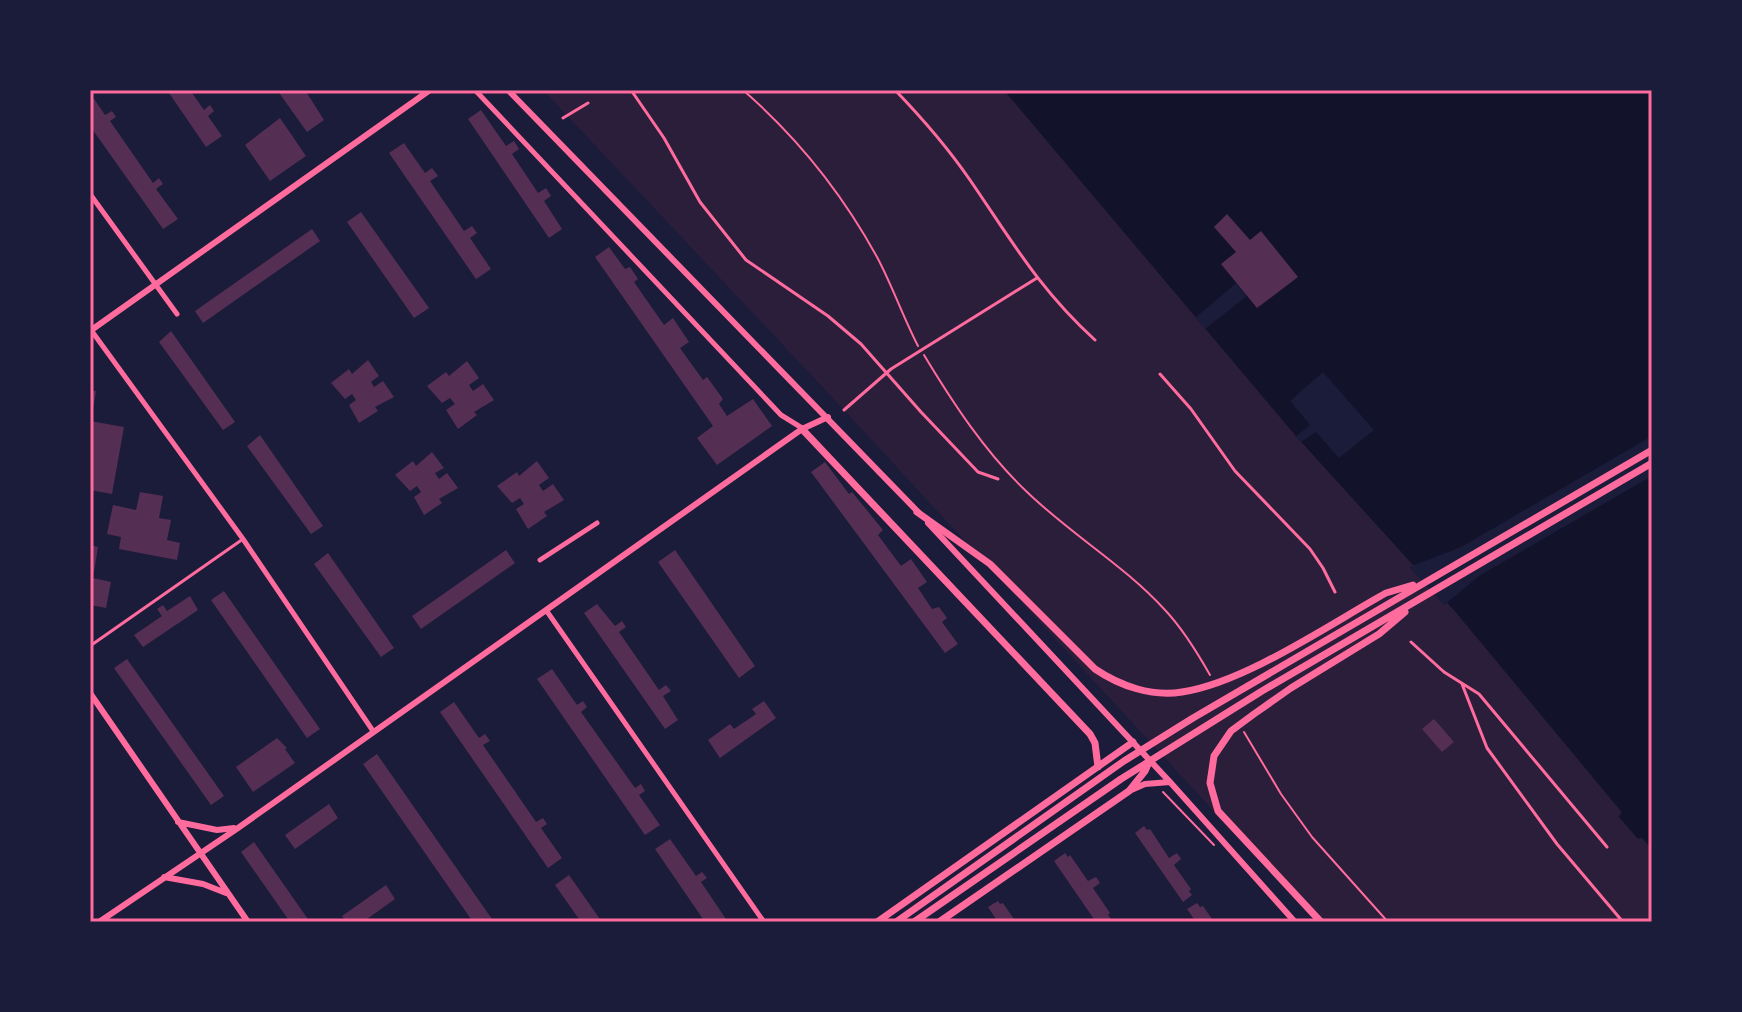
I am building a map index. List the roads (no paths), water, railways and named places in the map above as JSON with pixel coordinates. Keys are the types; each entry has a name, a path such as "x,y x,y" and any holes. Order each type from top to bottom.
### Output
{"main road":[{"path":"802,429 1090,734 1095,743 1098,767"},
{"path":"896,922 1124,761 1422,582 1652,450"},
{"path":"914,922 1121,779 1262,691 1652,463"},
{"path":"917,512 990,564 1103,674 1136,688 1163,693 1192,690 1231,678 1386,593 1422,582"},
{"path":"1321,922 1218,811 1210,783 1214,756 1231,731 1291,688 1379,634 1419,600"},
{"path":"877,922 1133,742"},
{"path":"939,922 1129,791 1150,761"}],"street":[{"path":"373,731 243,539 90,330 430,90"},
{"path":"475,90 781,415 802,429"},
{"path":"508,90 828,417 1170,782 1295,922"},
{"path":"631,90 664,138 700,202 736,249 766,276 847,331 978,472 998,479"},
{"path":"895,90 925,122 968,178 1037,278 1095,340"},
{"path":"563,118 588,103"},
{"path":"90,194 177,314"},
{"path":"844,410 887,373 1037,278"},
{"path":"1160,374 1191,409 1235,471 1310,549 1335,592"},
{"path":"99,922 238,828 802,429 828,417"},
{"path":"540,560 597,523"},
{"path":"90,646 243,539"},
{"path":"546,610 764,922"},
{"path":"1411,642 1427,658 1479,694 1607,847"},
{"path":"1462,684 1487,748 1557,844 1623,922"},
{"path":"90,693 248,922"},
{"path":"1129,791 1145,784 1170,782"},
{"path":"178,822 217,830 238,828"},
{"path":"164,877 203,884 229,894"}]}
